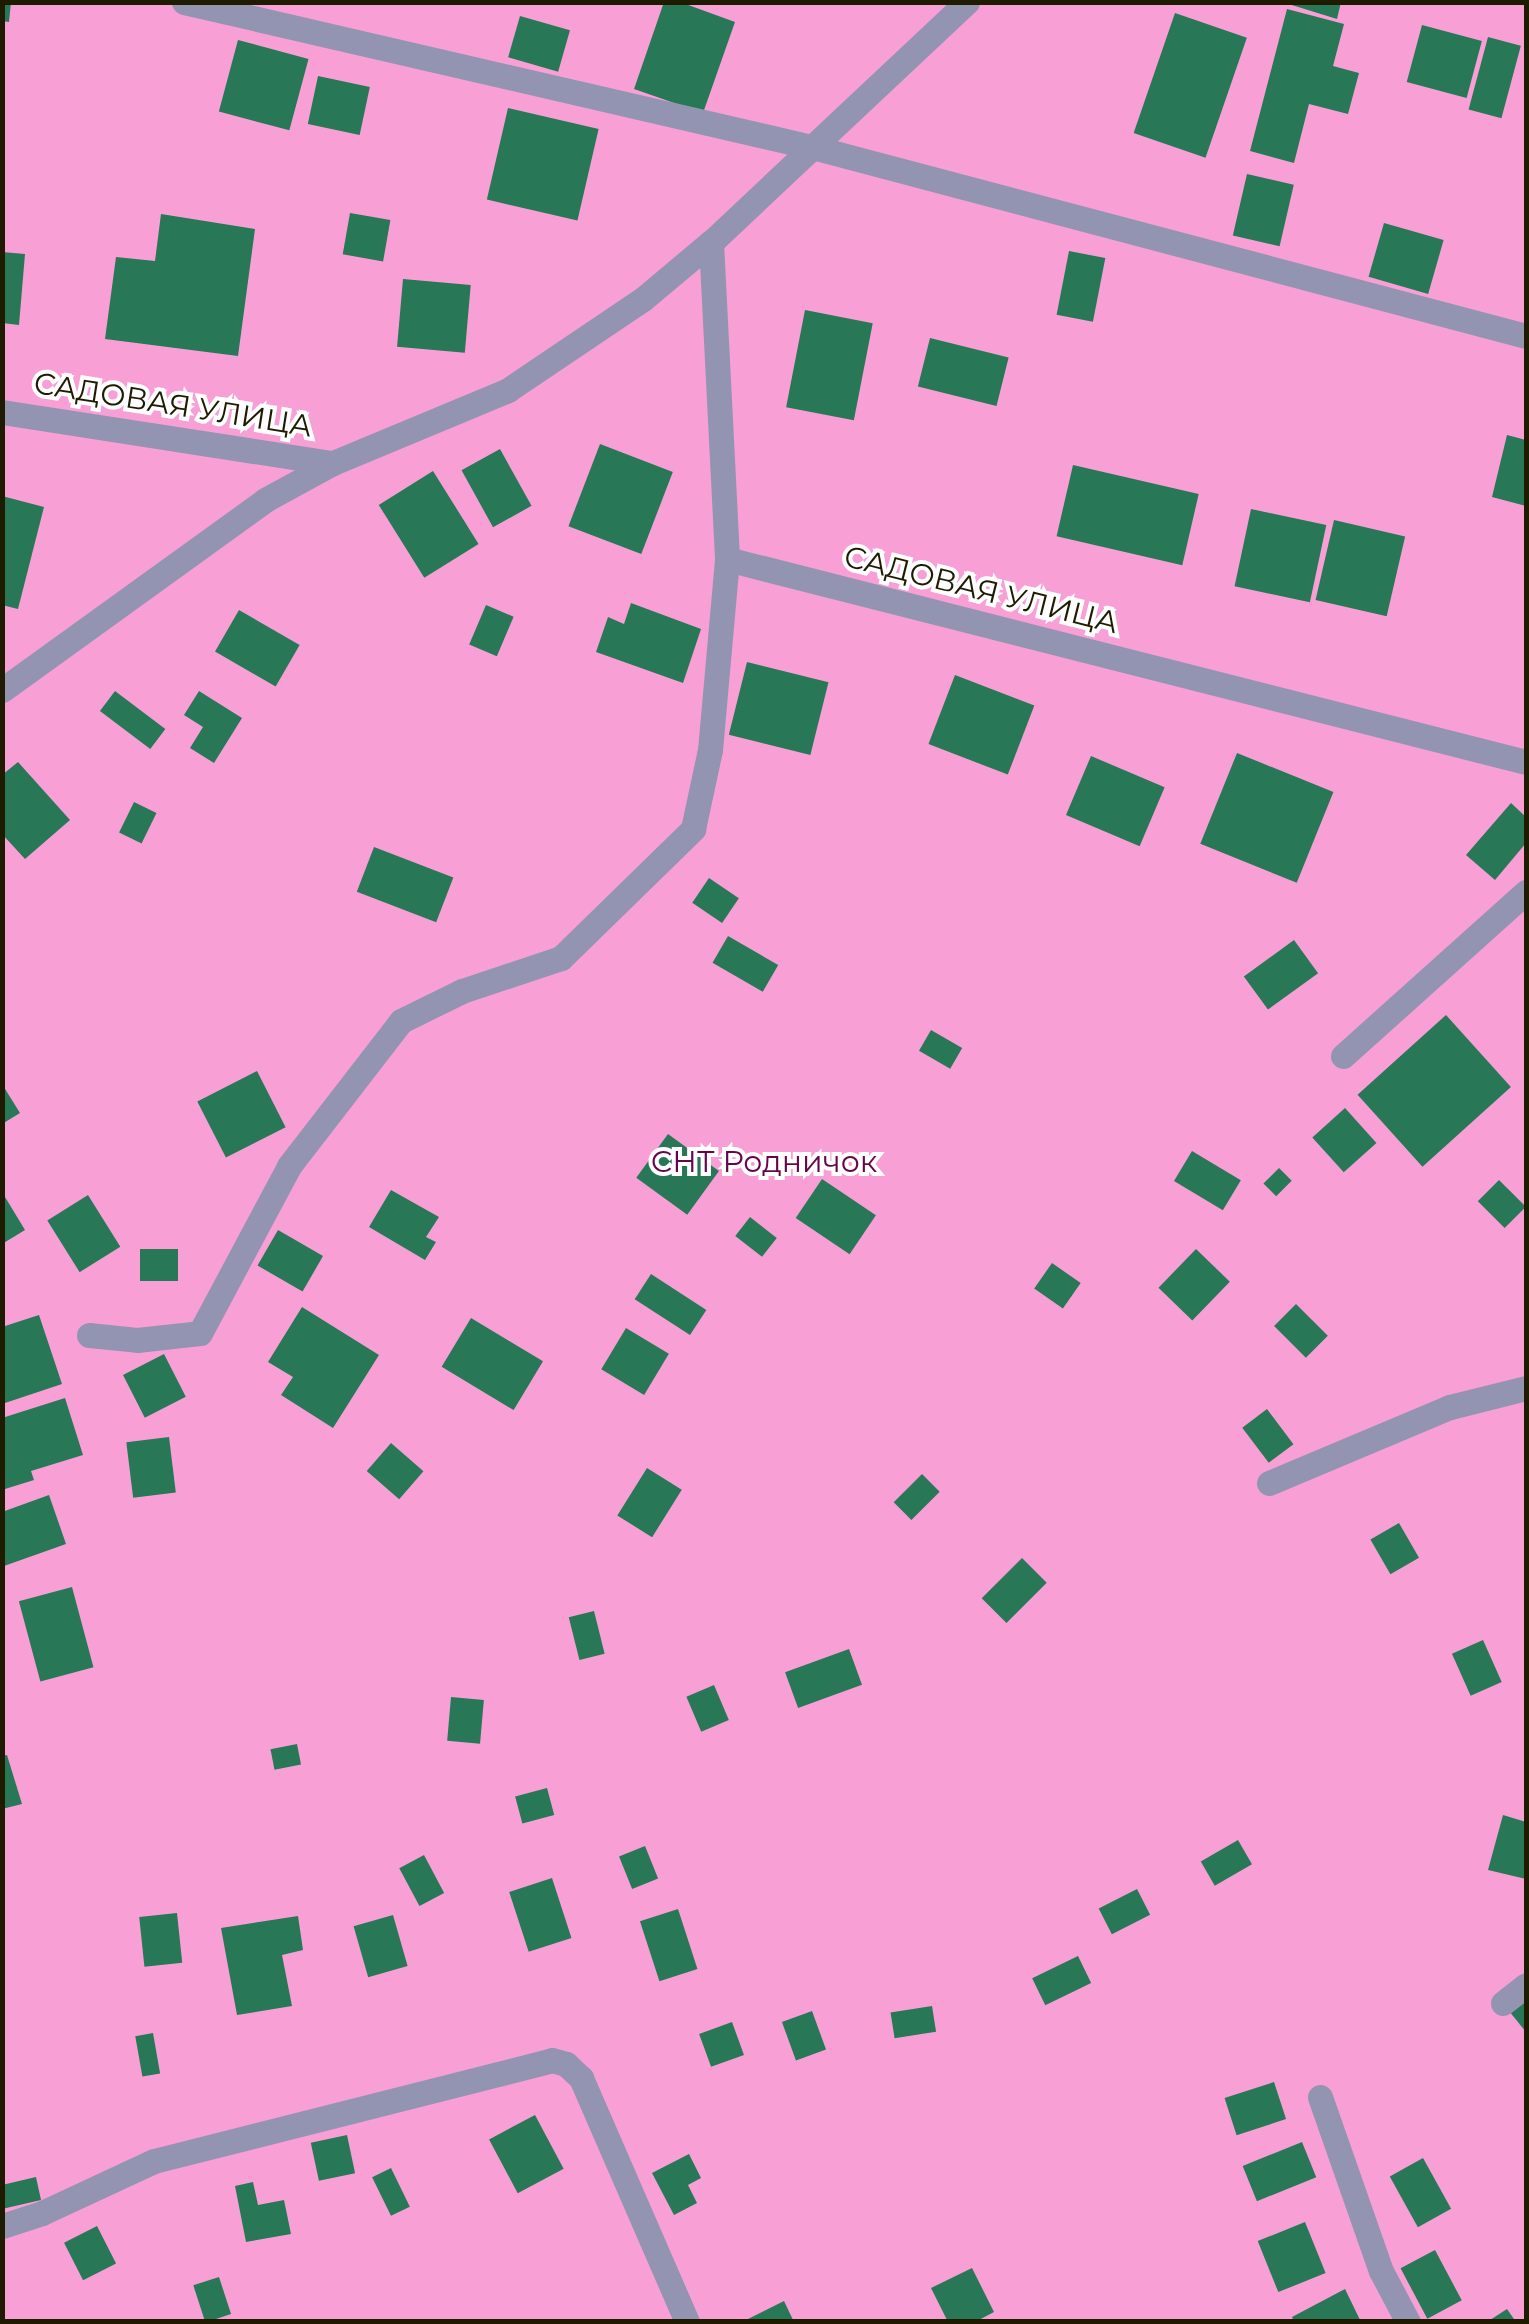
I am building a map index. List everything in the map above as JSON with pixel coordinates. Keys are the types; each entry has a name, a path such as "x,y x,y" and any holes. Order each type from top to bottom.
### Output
{"street":[{"path":"184,2 816,148 1526,336"},
{"name":"САДОВАЯ УЛИЦА","path":"2,690 265,500 333,463 508,390 642,299 816,148 967,2"},
{"path":"89,1335 136,1340 200,1333 289,1166 401,1020 462,991 561,958 693,829 710,750 728,559 711,242"},
{"name":"САДОВАЯ УЛИЦА","path":"2,412 333,463"},
{"name":"САДОВАЯ УЛИЦА","path":"728,559 1526,762"},
{"path":"1343,1056 1526,892"},
{"path":"1269,1482 1450,1407 1526,1388"},
{"path":"1503,2003 1526,1985"},
{"path":"2,2226 42,2213 154,2161 552,2060 566,2064 581,2078 687,2322"},
{"path":"1320,2097 1381,2271 1408,2322"}],"green space":[{"name":"СНТ Родничок","path":"3,3 1526,3 1526,2321 3,2321"}],"building":[{"path":"2,2 11,2 9,22 2,21"},
{"path":"664,2 680,2 735,22 703,113 634,89"},
{"path":"1282,2 1341,2 1337,19"},
{"path":"1287,9 1344,24 1333,66 1359,73 1348,114 1309,104 1294,163 1250,151"},
{"path":"1175,13 1247,38 1206,158 1134,133"},
{"path":"520,16 570,30 558,72 508,57"},
{"path":"1422,25 1482,41 1467,98 1407,82"},
{"path":"1488,37 1521,46 1501,118 1469,109"},
{"path":"238,40 309,59 289,130 219,111"},
{"path":"318,76 370,87 360,135 308,124"},
{"path":"508,108 599,129 577,221 487,200"},
{"path":"1247,174 1294,185 1280,246 1233,235"},
{"path":"350,213 390,220 383,261 343,254"},
{"path":"161,214 255,229 238,356 105,339 116,257 155,261"},
{"path":"1384,223 1444,240 1428,294 1369,277"},
{"path":"1069,251 1105,258 1093,322 1057,315"},
{"path":"2,252 25,254 19,325 2,323"},
{"path":"403,279 471,285 465,353 397,347"},
{"path":"805,310 873,323 854,420 786,407"},
{"path":"930,338 1009,358 996,406 918,387"},
{"path":"1507,435 1526,440 1526,506 1492,497"},
{"path":"600,444 673,472 641,554 568,526"},
{"path":"500,449 532,506 493,527 462,470"},
{"path":"1073,465 1199,494 1182,565 1057,536"},
{"path":"433,471 479,544 424,578 379,505"},
{"path":"2,496 44,507 18,609 2,605"},
{"path":"1251,509 1326,525 1310,602 1235,586"},
{"path":"1334,520 1405,536 1387,616 1316,600"},
{"path":"631,603 701,629 683,683 596,652 608,617 624,624"},
{"path":"486,605 514,617 497,656 469,645"},
{"path":"239,610 300,645 276,687 215,652"},
{"path":"747,662 829,682 810,755 729,735"},
{"path":"955,675 1034,705 1008,775 928,744"},
{"path":"115,691 165,729 150,749 100,711"},
{"path":"199,691 242,718 214,763 190,748 203,727 184,715"},
{"path":"1237,753 1333,792 1297,883 1200,844"},
{"path":"1091,756 1165,787 1140,846 1066,815"},
{"path":"18,762 70,820 25,859 2,834 2,775"},
{"path":"134,802 156,813 142,844 119,833"},
{"path":"1511,803 1526,817 1526,843 1495,880 1466,855"},
{"path":"374,847 453,877 436,922 357,892"},
{"path":"709,878 739,898 722,923 692,903"},
{"path":"728,936 778,965 763,992 712,963"},
{"path":"1294,940 1318,973 1268,1010 1244,976"},
{"path":"1446,1015 1511,1087 1422,1167 1358,1095"},
{"path":"931,1030 962,1048 950,1069 919,1051"},
{"path":"257,1071 286,1127 226,1158 197,1101"},
{"path":"2,1084 20,1113 2,1124"},
{"path":"1345,1108 1376,1143 1344,1172 1312,1137"},
{"path":"668,1134 719,1171 687,1215 636,1178"},
{"path":"1192,1151 1241,1180 1223,1210 1174,1181"},
{"path":"1279,1168 1292,1181 1276,1196 1263,1184"},
{"path":"822,1179 876,1215 850,1254 796,1218"},
{"path":"1499,1180 1526,1207 1505,1228 1478,1201"},
{"path":"391,1190 439,1217 426,1237 436,1242 425,1260 369,1227"},
{"path":"2,1192 25,1230 2,1244"},
{"path":"88,1195 120,1247 80,1272 47,1220"},
{"path":"750,1217 777,1238 762,1257 735,1236"},
{"path":"278,1230 323,1256 303,1292 257,1266"},
{"path":"140,1249 178,1249 178,1281 140,1281"},
{"path":"1196,1249 1230,1282 1192,1320 1158,1288"},
{"path":"1052,1263 1081,1283 1063,1308 1034,1288"},
{"path":"651,1274 706,1310 690,1335 635,1299"},
{"path":"1296,1304 1328,1336 1306,1358 1274,1326"},
{"path":"302,1307 379,1355 333,1428 281,1395 293,1377 268,1362"},
{"path":"39,1315 62,1384 2,1404 2,1327"},
{"path":"471,1318 543,1361 514,1410 442,1367"},
{"path":"626,1328 669,1354 644,1395 601,1369"},
{"path":"164,1354 186,1397 145,1418 123,1375"},
{"path":"65,1398 83,1455 31,1471 34,1480 5,1489 2,1418"},
{"path":"1267,1409 1293,1444 1269,1463 1242,1428"},
{"path":"169,1437 176,1493 133,1498 126,1442"},
{"path":"391,1443 423,1471 399,1499 367,1471"},
{"path":"647,1468 682,1490 652,1537 617,1515"},
{"path":"922,1474 940,1492 911,1520 894,1502"},
{"path":"49,1495 66,1544 4,1566 2,1512"},
{"path":"1399,1523 1419,1558 1390,1574 1370,1540"},
{"path":"1022,1558 1047,1583 1006,1623 982,1598"},
{"path":"72,1587 93,1667 40,1681 19,1601"},
{"path":"594,1611 605,1654 579,1660 569,1617"},
{"path":"1483,1640 1502,1682 1471,1696 1452,1654"},
{"path":"849,1649 862,1685 798,1708 785,1672"},
{"path":"714,1685 729,1720 701,1732 686,1697"},
{"path":"451,1697 484,1700 480,1744 447,1741"},
{"path":"297,1744 301,1765 275,1770 270,1749"},
{"path":"7,1755 22,1804 2,1809 2,1756"},
{"path":"547,1788 554,1815 522,1824 515,1797"},
{"path":"1503,1815 1526,1822 1526,1879 1488,1870"},
{"path":"1238,1840 1252,1864 1215,1886 1201,1862"},
{"path":"645,1846 658,1878 632,1889 619,1856"},
{"path":"424,1855 444,1893 419,1906 399,1868"},
{"path":"552,1878 571,1938 529,1952 509,1892"},
{"path":"1137,1889 1150,1915 1112,1934 1099,1909"},
{"path":"678,1909 697,1969 659,1981 640,1921"},
{"path":"177,1913 182,1963 144,1967 139,1917"},
{"path":"393,1915 408,1966 368,1977 354,1926"},
{"path":"298,1916 303,1950 282,1955 292,2006 237,2015 221,1928"},
{"path":"1078,1956 1091,1983 1045,2005 1032,1978"},
{"path":"1526,1996 1526,2032 1509,2011"},
{"path":"932,2006 936,2032 895,2038 891,2013"},
{"path":"812,2011 826,2050 796,2060 782,2022"},
{"path":"732,2022 744,2055 711,2067 699,2034"},
{"path":"153,2033 160,2073 142,2077 135,2036"},
{"path":"1274,2082 1286,2119 1237,2135 1225,2098"},
{"path":"535,2115 564,2169 518,2193 489,2139"},
{"path":"347,2135 355,2173 319,2181 311,2143"},
{"path":"1302,2142 1316,2177 1257,2201 1243,2166"},
{"path":"689,2154 701,2178 688,2185 697,2203 674,2215 652,2173"},
{"path":"1423,2158 1451,2209 1418,2227 1390,2176"},
{"path":"391,2168 410,2207 391,2216 372,2177"},
{"path":"36,2177 41,2200 2,2209 2,2185"},
{"path":"253,2182 258,2205 284,2200 291,2234 246,2242 235,2186"},
{"path":"1305,2222 1326,2273 1278,2292 1258,2241"},
{"path":"97,2226 116,2263 83,2280 64,2243"},
{"path":"1435,2250 1462,2300 1427,2319 1401,2268"},
{"path":"972,2268 994,2312 975,2322 948,2322 931,2288"},
{"path":"219,2277 231,2314 205,2322 193,2285"},
{"path":"1345,2289 1361,2322 1294,2322 1292,2317"},
{"path":"784,2301 794,2322 742,2322"},
{"path":"1507,2309 1516,2322 1487,2322"}]}
